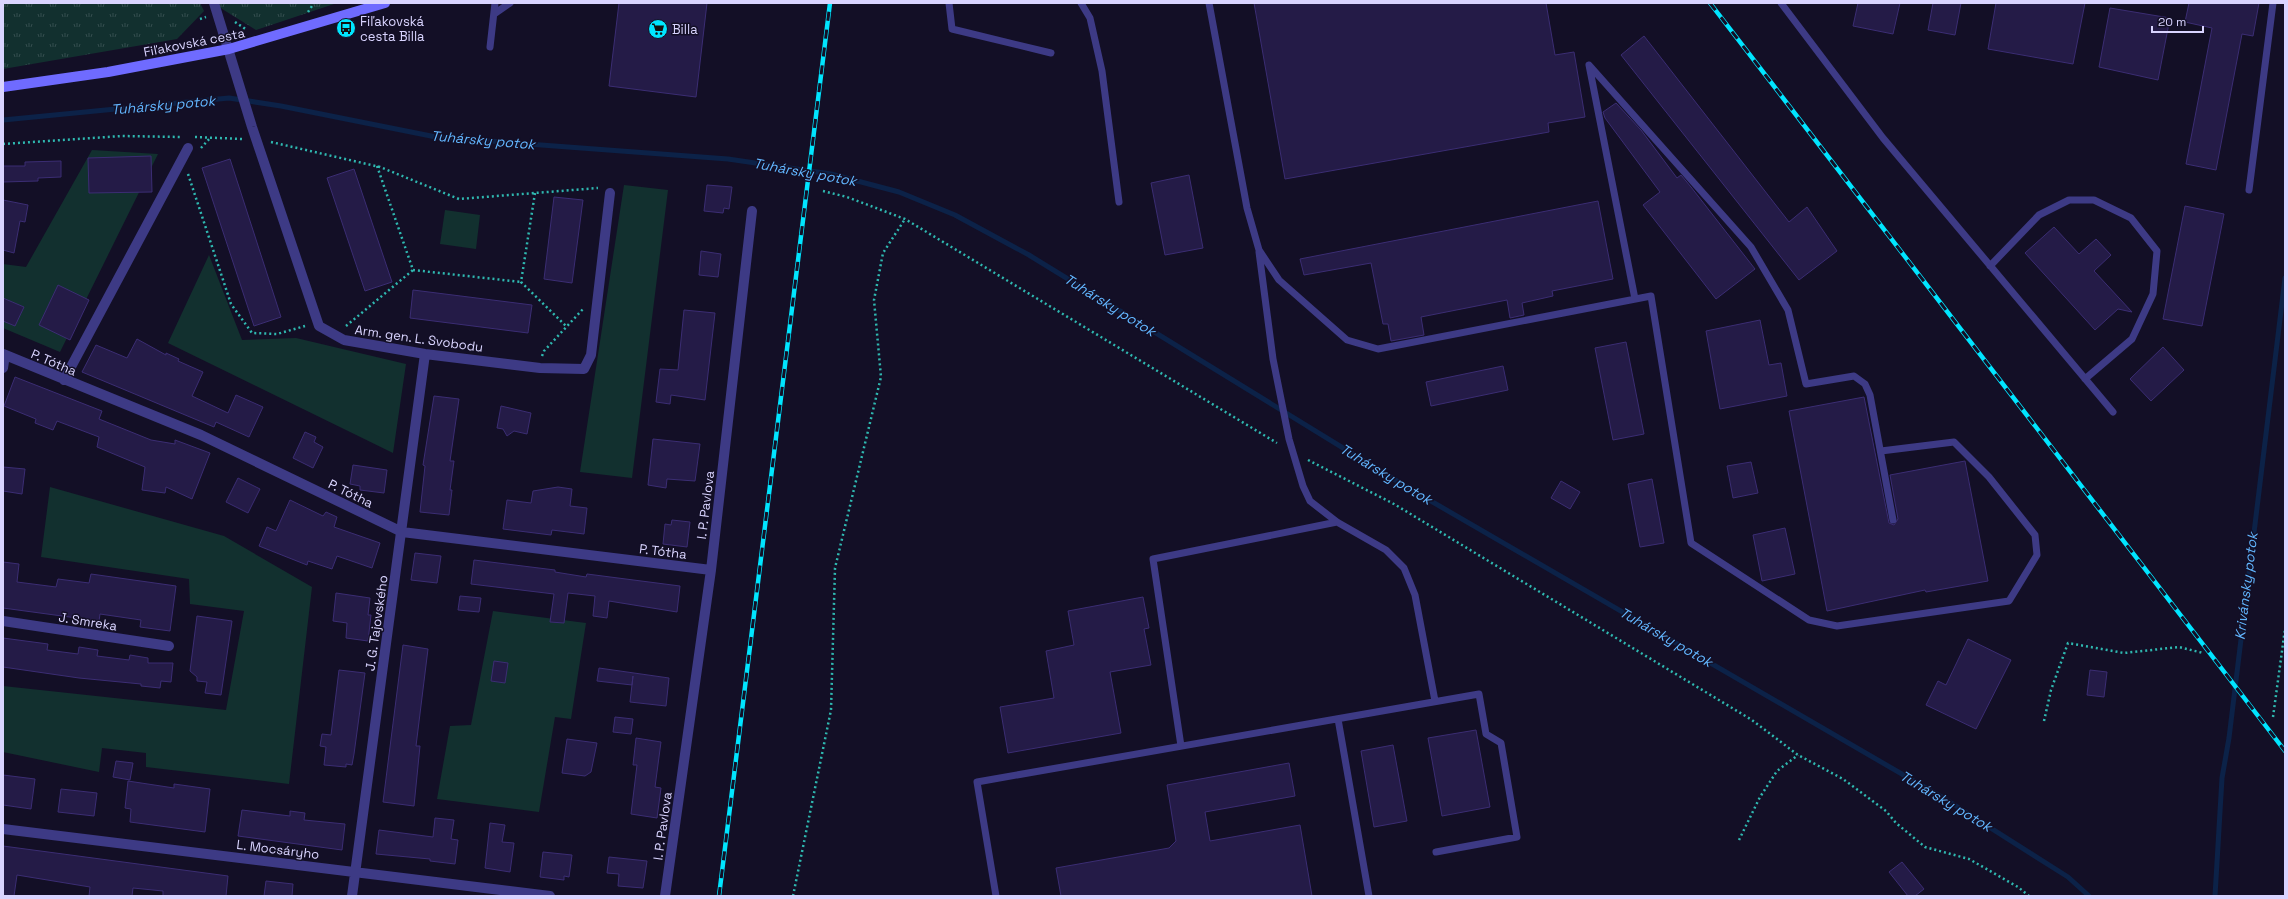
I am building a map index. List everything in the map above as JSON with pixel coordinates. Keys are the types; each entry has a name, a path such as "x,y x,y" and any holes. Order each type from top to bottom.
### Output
{"street":[{"name":"Fiľakovská cesta","path":"3,87 108,72 229,49 385,3"},
{"name":"Arm. gen. L. Svobodu","path":"217,4 218,15 256,140 319,326 344,340 425,354 536,367 584,369 591,355 610,193"},
{"path":"64,380 192,150"},
{"name":"I. P. Pavlova","path":"666,896 711,570 752,211"},
{"path":"3,368 4,354"},
{"name":"P. Tótha","path":"4,354 64,380 201,435 402,532 711,570"},
{"name":"J. G. Tajovského","path":"352,896 425,354"},
{"name":"J. Smreka","path":"3,621 169,646"},
{"name":"L. Mocsáryho","path":"3,829 550,896"}],"lane":[{"path":"490,47 495,3"},
{"path":"493,16 510,3"},
{"path":"949,3 952,29 1051,53"},
{"path":"1081,3 1090,18 1102,71 1119,202"},
{"path":"1209,3 1247,208 1258,250 1273,359 1293,453 1303,486 1310,501 1337,522 1386,550 1404,568 1415,595 1435,701"},
{"path":"1781,3 1883,138 2113,412"},
{"path":"2249,190 2273,3"},
{"path":"1635,299 1589,65 1751,247 1788,310 1806,384 1854,376 1865,384 1870,395 1893,520"},
{"path":"1990,266 2039,215 2069,200 2094,200 2131,218 2157,251 2153,294 2132,339 2085,378"},
{"path":"1258,250 1279,280 1347,340 1378,349 1651,296 1691,543 1809,620 1837,626 2008,601 2037,555 2035,535 1989,478 1954,442 1881,451"},
{"path":"1181,746 1153,559 1337,522"},
{"path":"996,896 977,782 1478,694 1486,734 1501,743 1517,837 1436,852"},
{"path":"1338,719 1369,896"}],"path":[{"path":"307,14 312,6"},
{"path":"200,19 218,15 229,17 240,27 252,32"},
{"path":"3,144 122,136 256,140 282,143 377,166 459,199 601,188 610,193"},
{"path":"192,150 210,138"},
{"path":"377,166 413,270"},
{"path":"188,168 231,304 252,334 278,334 298,329"},
{"path":"823,191 847,196 905,219 1194,391 1293,453 1394,504 1586,618 1752,720 1798,755 1843,779 1886,811 1896,823 1925,846 1969,859 2018,887 2029,896"},
{"path":"521,282 535,193"},
{"path":"793,896 831,710 835,568 881,377 874,300 884,253 905,219"},
{"path":"334,335 413,270 521,282 566,326"},
{"path":"536,367 544,351 584,307 597,304"},
{"path":"2273,717 2285,629"},
{"path":"2044,721 2051,690 2068,643 2124,653 2179,647 2203,653"},
{"path":"1739,840 1760,797 1777,771 1798,755"}],"green space":[{"path":"3,3 200,3 204,11 177,39 3,69"},
{"path":"218,3 337,3 256,30 219,7"},
{"path":"92,150 158,154 60,352 3,328 3,264 26,267"},
{"path":"624,185 668,190 632,478 580,472"},
{"path":"445,210 480,215 476,249 440,244"},
{"path":"209,255 242,340 296,338 406,364 393,453 168,343"},
{"path":"50,487 224,536 312,587 289,784 146,767 146,753 102,748 99,772 3,752 3,686 226,710 244,611 190,604 189,579 41,557"},
{"path":"493,611 586,623 571,719 555,717 539,812 437,799 450,726 471,725"}],"building":[{"path":"619,3 707,3 696,97 609,86"},
{"path":"1254,3 1546,3 1555,55 1574,52 1585,117 1548,123 1549,132 1285,179"},
{"path":"1858,3 1900,3 1893,34 1853,26"},
{"path":"1933,3 1961,3 1955,35 1928,30"},
{"path":"1996,3 2085,3 2073,64 1988,49"},
{"path":"2189,3 2259,3 2253,36 2242,34 2216,170 2186,164 2212,28 2185,22"},
{"path":"2110,8 2170,18 2158,80 2099,67"},
{"path":"1644,36 1789,222 1807,207 1837,251 1799,280 1621,55"},
{"path":"1616,103 1641,130 1677,178 1681,175 1755,269 1716,299 1643,205 1660,192 1605,118 1603,112"},
{"path":"151,156 152,192 89,193 88,158"},
{"path":"230,159 281,317 254,326 202,168"},
{"path":"61,161 61,177 38,178 38,181 3,182 3,166 25,166 25,162"},
{"path":"354,169 392,282 365,291 327,178"},
{"path":"1189,175 1203,248 1165,255 1151,183"},
{"path":"707,185 732,187 729,209 724,208 723,213 704,211"},
{"path":"554,197 583,200 572,283 544,279"},
{"path":"3,200 28,205 25,222 20,221 14,253 3,250"},
{"path":"1598,201 1613,279 1552,291 1553,296 1522,303 1524,315 1510,318 1507,300 1421,317 1424,335 1391,341 1388,324 1383,324 1371,263 1304,275 1300,259"},
{"path":"2185,206 2224,214 2202,326 2163,319"},
{"path":"2054,227 2079,254 2096,239 2111,255 2094,271 2132,312 2118,309 2095,330 2025,253"},
{"path":"701,251 721,254 718,277 699,275"},
{"path":"58,285 89,300 70,340 39,325"},
{"path":"413,290 532,305 528,333 410,318"},
{"path":"3,298 24,307 15,326 3,321"},
{"path":"684,310 715,313 705,400 671,395 670,404 656,402 660,369 678,370"},
{"path":"1760,320 1769,365 1781,363 1787,396 1720,409 1706,331"},
{"path":"137,339 166,355 166,353 179,359 178,361 203,372 192,396 228,413 236,395 263,407 249,437 216,422 214,427 82,372 96,345 127,358"},
{"path":"1626,342 1644,434 1613,440 1595,348"},
{"path":"2163,347 2184,370 2151,401 2130,379"},
{"path":"1503,366 1508,390 1431,406 1426,382"},
{"path":"15,377 102,411 99,419 151,440 175,444 175,440 210,453 192,499 166,487 165,493 142,490 145,467 97,447 99,437 57,421 53,430 35,423 36,419 4,406"},
{"path":"434,396 459,399 450,461 454,461 450,490 452,490 449,515 420,512 425,466 423,465"},
{"path":"1864,397 1889,523 1894,525 1898,519 1890,475 1965,461 1988,581 1926,592 1925,590 1827,611 1789,411"},
{"path":"501,406 531,413 527,434 514,431 507,436 503,429 497,428"},
{"path":"305,432 316,437 314,442 323,447 313,468 293,458"},
{"path":"653,439 700,444 695,481 667,479 666,488 648,485"},
{"path":"1751,462 1758,493 1733,498 1727,466"},
{"path":"353,465 387,470 384,493 360,490 360,486 350,484"},
{"path":"3,467 25,469 22,494 3,491"},
{"path":"238,478 260,489 248,513 226,502"},
{"path":"1652,479 1664,543 1640,547 1628,484"},
{"path":"1561,481 1580,492 1570,509 1551,498"},
{"path":"558,487 572,489 570,506 587,508 584,534 552,530 551,535 503,529 507,500 531,503 533,491"},
{"path":"290,500 323,516 326,512 337,517 334,527 380,543 372,568 337,556 332,569 308,561 307,565 259,546 267,527 276,531"},
{"path":"672,520 690,522 687,547 663,544 665,524 671,525"},
{"path":"1785,528 1795,574 1762,581 1753,535"},
{"path":"415,553 441,556 437,583 411,580"},
{"path":"474,560 555,570 555,572 586,577 587,574 680,586 677,612 609,601 607,618 593,616 595,596 568,593 564,623 550,622 554,594 471,584"},
{"path":"3,562 19,564 17,582 56,587 58,579 89,583 91,574 176,586 170,631 140,627 141,620 100,614 99,621 3,608"},
{"path":"336,593 370,598 368,615 371,615 368,641 346,638 347,623 333,621"},
{"path":"460,596 481,598 479,612 458,610"},
{"path":"1143,597 1149,628 1144,629 1151,665 1110,672 1121,733 1008,753 1000,707 1054,698 1046,651 1074,645 1068,611"},
{"path":"197,616 232,621 221,695 205,693 207,682 197,681 197,677 190,671"},
{"path":"3,638 48,644 47,650 78,654 79,647 98,650 97,656 129,660 130,655 148,658 148,663 173,663 171,682 161,681 160,688 141,686 141,684 79,678 3,667"},
{"path":"1968,639 2011,660 1976,729 1926,705 1938,681 1946,685"},
{"path":"403,645 428,649 416,746 420,746 414,806 383,802"},
{"path":"494,661 508,663 505,683 491,681"},
{"path":"599,668 669,678 666,706 630,702 632,685 597,681"},
{"path":"339,670 365,673 352,765 346,764 346,767 324,765 326,747 320,746 322,734 331,735"},
{"path":"2090,670 2107,672 2104,697 2087,695"},
{"path":"615,717 633,719 631,734 613,732"},
{"path":"1476,730 1490,807 1442,816 1428,738"},
{"path":"636,738 661,742 655,787 661,788 657,818 631,814 637,765 633,765"},
{"path":"567,739 597,743 591,772 585,776 562,773"},
{"path":"1393,745 1407,821 1374,827 1361,751"},
{"path":"116,761 133,763 130,780 113,777"},
{"path":"1289,763 1295,796 1205,812 1210,841 1300,825 1312,896 1061,896 1056,868 1169,848 1176,841 1167,785"},
{"path":"3,775 35,779 31,809 3,805"},
{"path":"128,781 174,788 174,784 210,789 205,832 130,822 131,809 125,808"},
{"path":"61,789 97,793 94,816 58,812"},
{"path":"242,810 290,816 290,811 305,813 304,820 345,824 342,850 238,836"},
{"path":"435,818 454,820 451,839 458,840 455,864 430,861 430,859 376,854 379,830 433,837"},
{"path":"490,823 505,825 502,842 514,843 510,872 485,868"},
{"path":"3,846 228,876 226,896 163,896 163,891 133,888 132,896 89,896 90,887 17,875 14,896 3,896"},
{"path":"543,852 572,855 569,877 564,876 564,880 540,877"},
{"path":"609,857 647,861 643,888 618,886 619,874 607,873"},
{"path":"1902,862 1924,889 1915,896 1908,896 1889,872"},
{"path":"266,881 293,884 292,896 264,896"}],"waterway":[{"name":"Tuhársky potok","path":"3,120 229,98 281,106 436,137 728,159 831,174 899,192 955,215 1029,255 1405,486 1945,799 2068,877 2089,896"},
{"name":"Krivánsky potok","path":"2215,896 2222,778 2229,738 2285,278"}],"railway":[{"path":"719,896 830,3"},
{"path":"1710,3 2285,751"}],"place":[{"name":"Fiľakovská cesta Billa","path":"346,28"},
{"name":"Billa","path":"658,29"}]}
